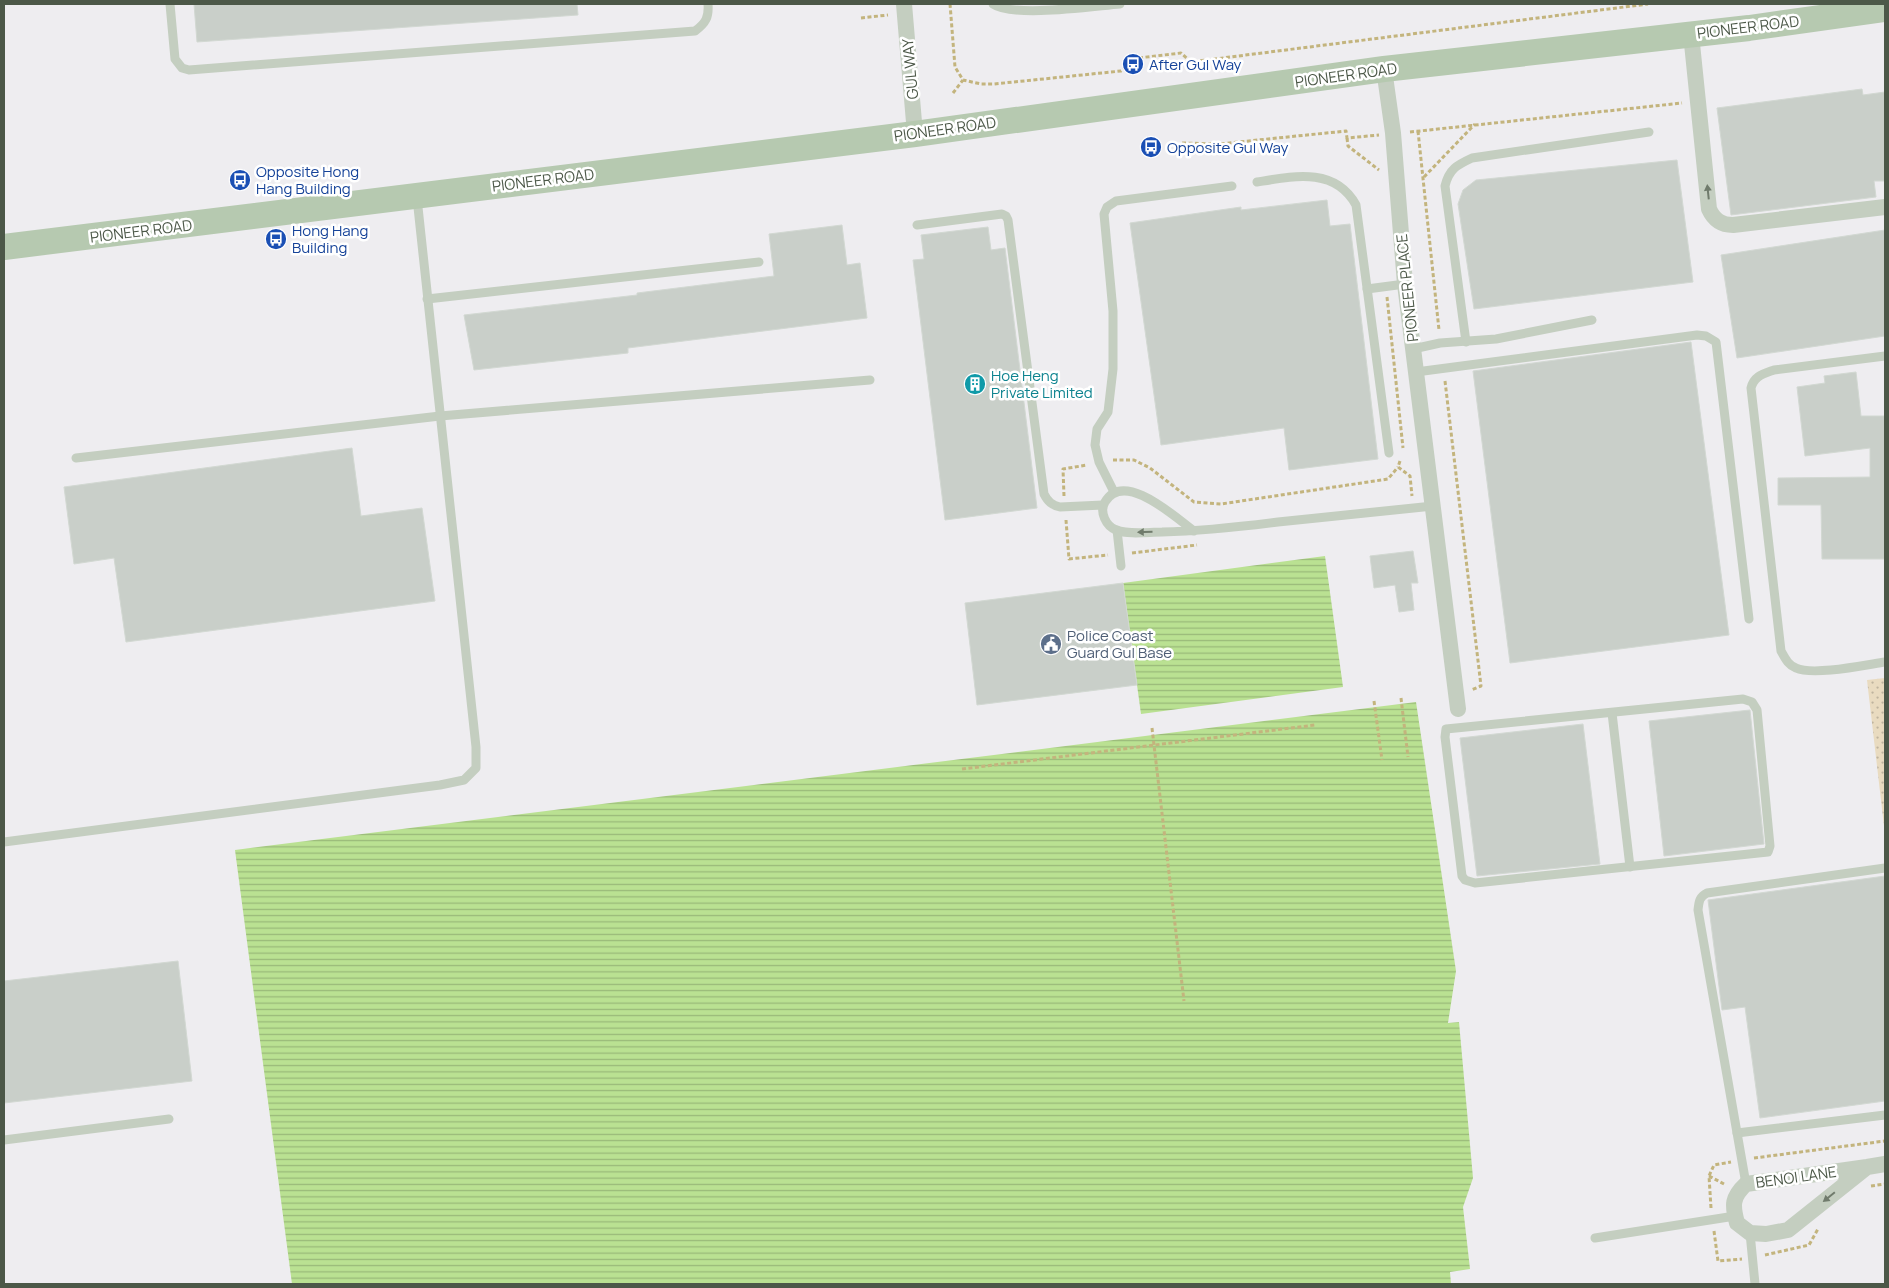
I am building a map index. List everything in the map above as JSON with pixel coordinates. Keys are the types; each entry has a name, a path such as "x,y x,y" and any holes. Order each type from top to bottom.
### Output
{"main road":[{"name":"PIONEER ROAD","path":"4,247 915,134 1384,69 1749,28 1885,9"}],"street":[{"name":"GUL WAY","path":"904,4 915,134"},
{"path":"1691,34 1709,209 1716,220 1721,223 1734,225 1885,207"},
{"name":"PIONEER PLACE","path":"1384,69 1393,133 1405,284 1458,703"},
{"name":"BENOI LANE","path":"1735,1216 1734,1202 1737,1192 1746,1184 1885,1164"},
{"name":"BENOI LANE","path":"1750,1233 1766,1234 1788,1230 1867,1166"},
{"path":"1735,1216 1737,1223 1750,1233"}],"lane":[{"path":"170,4 175,60 182,68 189,70 695,31 704,24 709,14 708,4"},
{"path":"993,4 1007,9 1029,10 1120,4"},
{"path":"1466,342 1445,186 1448,174 1472,158 1649,132"},
{"path":"1257,182 1288,177 1322,178 1333,182 1350,195 1356,205 1389,453"},
{"path":"1114,492 1099,462 1095,445 1098,429 1108,412 1113,369 1113,311 1104,214 1107,207 1116,201 1232,186"},
{"path":"4,842 430,786 464,780 476,768 476,747 416,196"},
{"path":"917,225 1002,214 1008,220 1044,494 1048,501 1054,505 1065,507 1103,505"},
{"path":"427,299 760,262"},
{"path":"1367,289 1405,284"},
{"path":"1413,349 1440,344 1496,339 1592,320"},
{"path":"1416,372 1697,335 1706,336 1716,342 1749,619"},
{"path":"1885,356 1774,370 1758,376 1753,381 1751,388 1781,651 1788,663 1796,669 1809,672 1885,662"},
{"path":"76,458 440,416 870,380"},
{"path":"1194,531 1142,494 1125,490 1114,492 1103,505 1104,517 1109,525 1117,530 1131,532 1194,531 1433,506"},
{"path":"1117,530 1121,566"},
{"path":"1743,699 1752,702 1757,710 1770,846 1768,852 1475,883 1465,880 1462,876 1445,737 1446,729 1459,727 1743,699"},
{"path":"1458,703 1459,727"},
{"path":"1612,713 1630,866"},
{"path":"1746,1184 1698,910 1699,901 1707,893 1885,868"},
{"path":"1737,1132 1885,1115"},
{"path":"4,1140 169,1119"},
{"path":"1595,1238 1735,1216"},
{"path":"1750,1233 1755,1284"}],"path":[{"path":"950,4 954,67 963,80 981,84 1121,71 1138,58 1180,53 1191,62 1648,4"},
{"path":"861,18 889,15"},
{"path":"953,93 963,80"},
{"path":"1347,138 1698,102"},
{"path":"1424,177 1475,124"},
{"path":"1182,143 1219,144 1346,131 1348,146 1385,174"},
{"path":"1418,131 1440,344"},
{"path":"1443,369 1481,686 1458,703"},
{"path":"1198,545 1069,559 1063,469 1099,462 1134,460 1150,468 1194,502 1221,504 1388,479 1398,466"},
{"path":"1401,698 1408,757"},
{"path":"1374,701 1382,760"},
{"path":"962,769 1315,725"},
{"path":"1152,728 1184,1001"},
{"path":"1742,1159 1885,1141"}],"shaded area":[{"path":"1325,556 1343,687 1141,714 1123,583"},
{"path":"1885,678 1885,826 1884,826 1867,680"},
{"path":"1416,702 1456,971 1448,1023 1459,1022 1473,1178 1463,1207 1470,1269 1450,1272 1451,1284 292,1284 235,850"}],"building":[{"path":"194,4 577,4 578,15 197,42"},
{"path":"1862,89 1863,95 1885,92 1885,181 1874,181 1876,197 1731,215 1717,108"},
{"path":"1677,160 1693,282 1474,309 1458,204 1463,190 1476,180"},
{"path":"1327,200 1330,226 1350,224 1378,459 1289,470 1284,428 1161,445 1130,223 1241,207 1241,210"},
{"path":"842,225 847,265 860,263 867,318 628,348 628,353 474,370 464,315 637,295 637,293 774,276 769,234"},
{"name":"Hoe Heng Private Limited","path":"988,227 991,250 1005,248 1037,508 945,520 913,260 924,259 921,235"},
{"path":"1885,230 1885,336 1737,358 1721,255"},
{"path":"1691,342 1729,635 1510,663 1473,371"},
{"path":"1856,372 1861,416 1885,416 1885,559 1822,559 1821,505 1778,505 1778,478 1870,477 1870,448 1805,456 1797,387 1825,383 1824,376"},
{"path":"352,448 361,516 422,508 435,601 126,642 114,558 74,564 64,487"},
{"path":"1413,551 1418,583 1411,583 1414,610 1399,612 1395,585 1374,588 1370,556"},
{"name":"Police Coast Guard Gul Base","path":"1123,583 1137,685 977,705 965,603"},
{"path":"1750,710 1764,844 1664,856 1649,721"},
{"path":"1583,724 1600,864 1477,876 1460,738"},
{"path":"1885,876 1885,1101 1760,1118 1745,1007 1722,1010 1708,900"},
{"path":"178,961 192,1081 4,1103 4,981"}],"place":[{"name":"After Gul Way","path":"1133,64"},
{"name":"Opposite Gul Way","path":"1151,147"},
{"name":"Opposite Hong Hang Building","path":"240,180"},
{"name":"Hong Hang Building","path":"276,239"},
{"name":"Hoe Heng Private Limited","path":"975,384"},
{"name":"Police Coast Guard Gul Base","path":"1051,644"}]}
